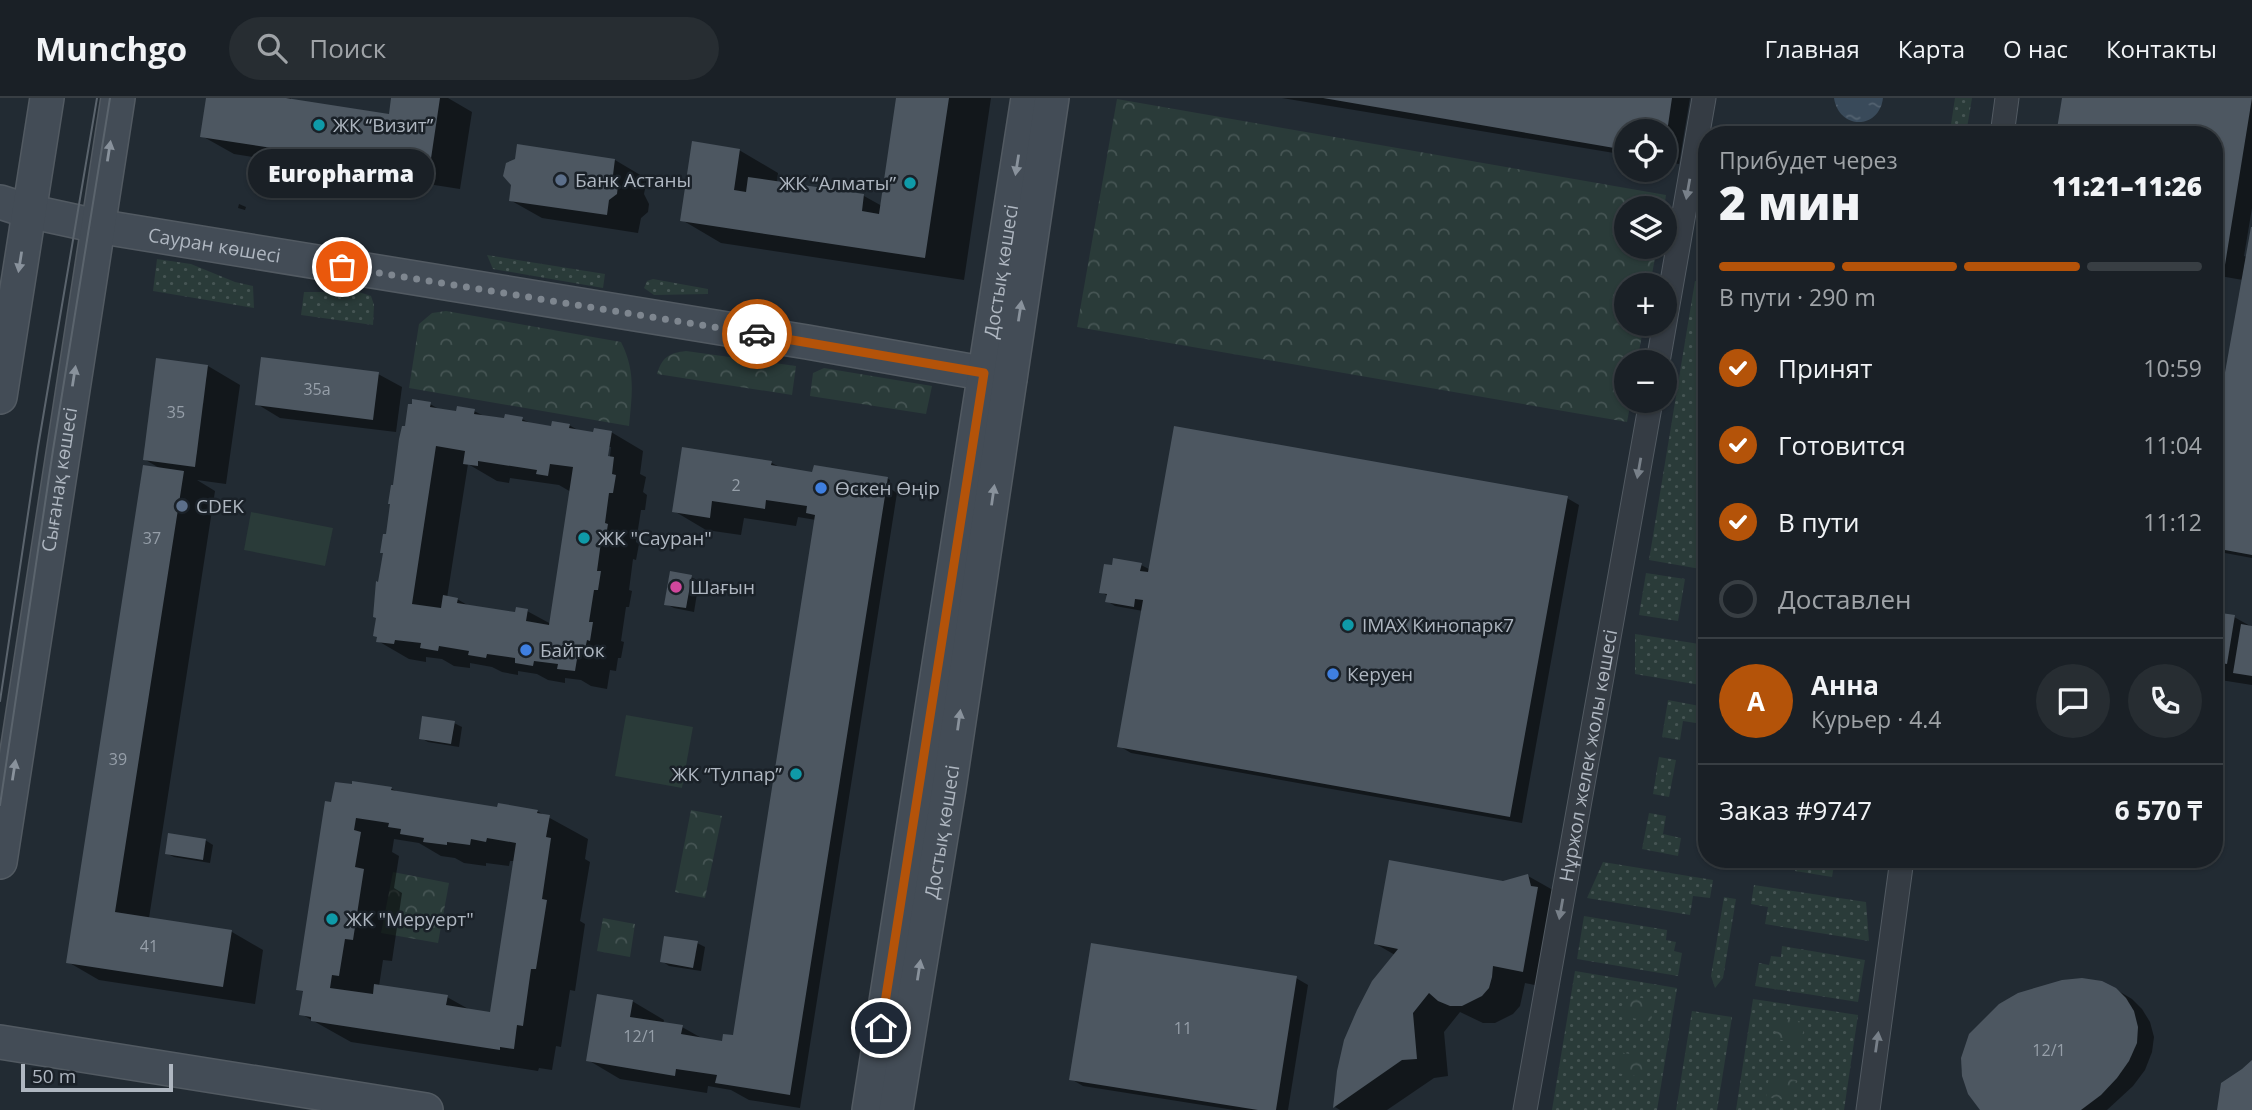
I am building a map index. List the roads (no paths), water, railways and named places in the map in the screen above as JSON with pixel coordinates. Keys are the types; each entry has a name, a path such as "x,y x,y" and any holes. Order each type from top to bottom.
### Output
{"street":[{"path":"0,397 14,206 47,98"},
{"name":"Сығанақ көшесі","path":"0,862 118,98"},
{"name":"Достық көшесі","path":"896,1110 951,775 1028,98"},
{"name":"Достық көшесі","path":"869,1110 997,376 1052,98"},
{"path":"1699,126 1704,98"},
{"path":"2002,126 2007,98"},
{"path":"1660,350 1698,132"},
{"name":"Сауран көшесі","path":"14,206 97,226 820,344 997,376"},
{"name":"Нұржол желек жолы көшесі","path":"1525,1110 1649,413"},
{"path":"1868,1110 1901,868"},
{"path":"0,1042 426,1110"}],"water":[{"path":"1834,98 1883,98 1874,116 1859,122 1843,116"}],"tram line":[{"path":"0,701 38,447 97,98"},
{"path":"0,805 53,450 110,98"}],"place":[{"name":"ЖК “Визит”","path":"319,125"},
{"name":"Банк Астаны","path":"561,180"},
{"name":"ЖК “Алматы”","path":"910,183"},
{"name":"Europharma","path":"342,267"},
{"name":"Өскен Өңір","path":"821,488"},
{"name":"CDEK","path":"182,506"},
{"name":"ЖК \"Сауран\"","path":"584,538"},
{"name":"Шағын","path":"676,587"},
{"name":"IMAX Кинопарк7","path":"1348,625"},
{"name":"Байток","path":"526,650"},
{"name":"Керуен","path":"1333,674"},
{"name":"ЖК “Тулпар”","path":"796,774"},
{"name":"ЖК \"Меруерт\"","path":"332,919"}]}
